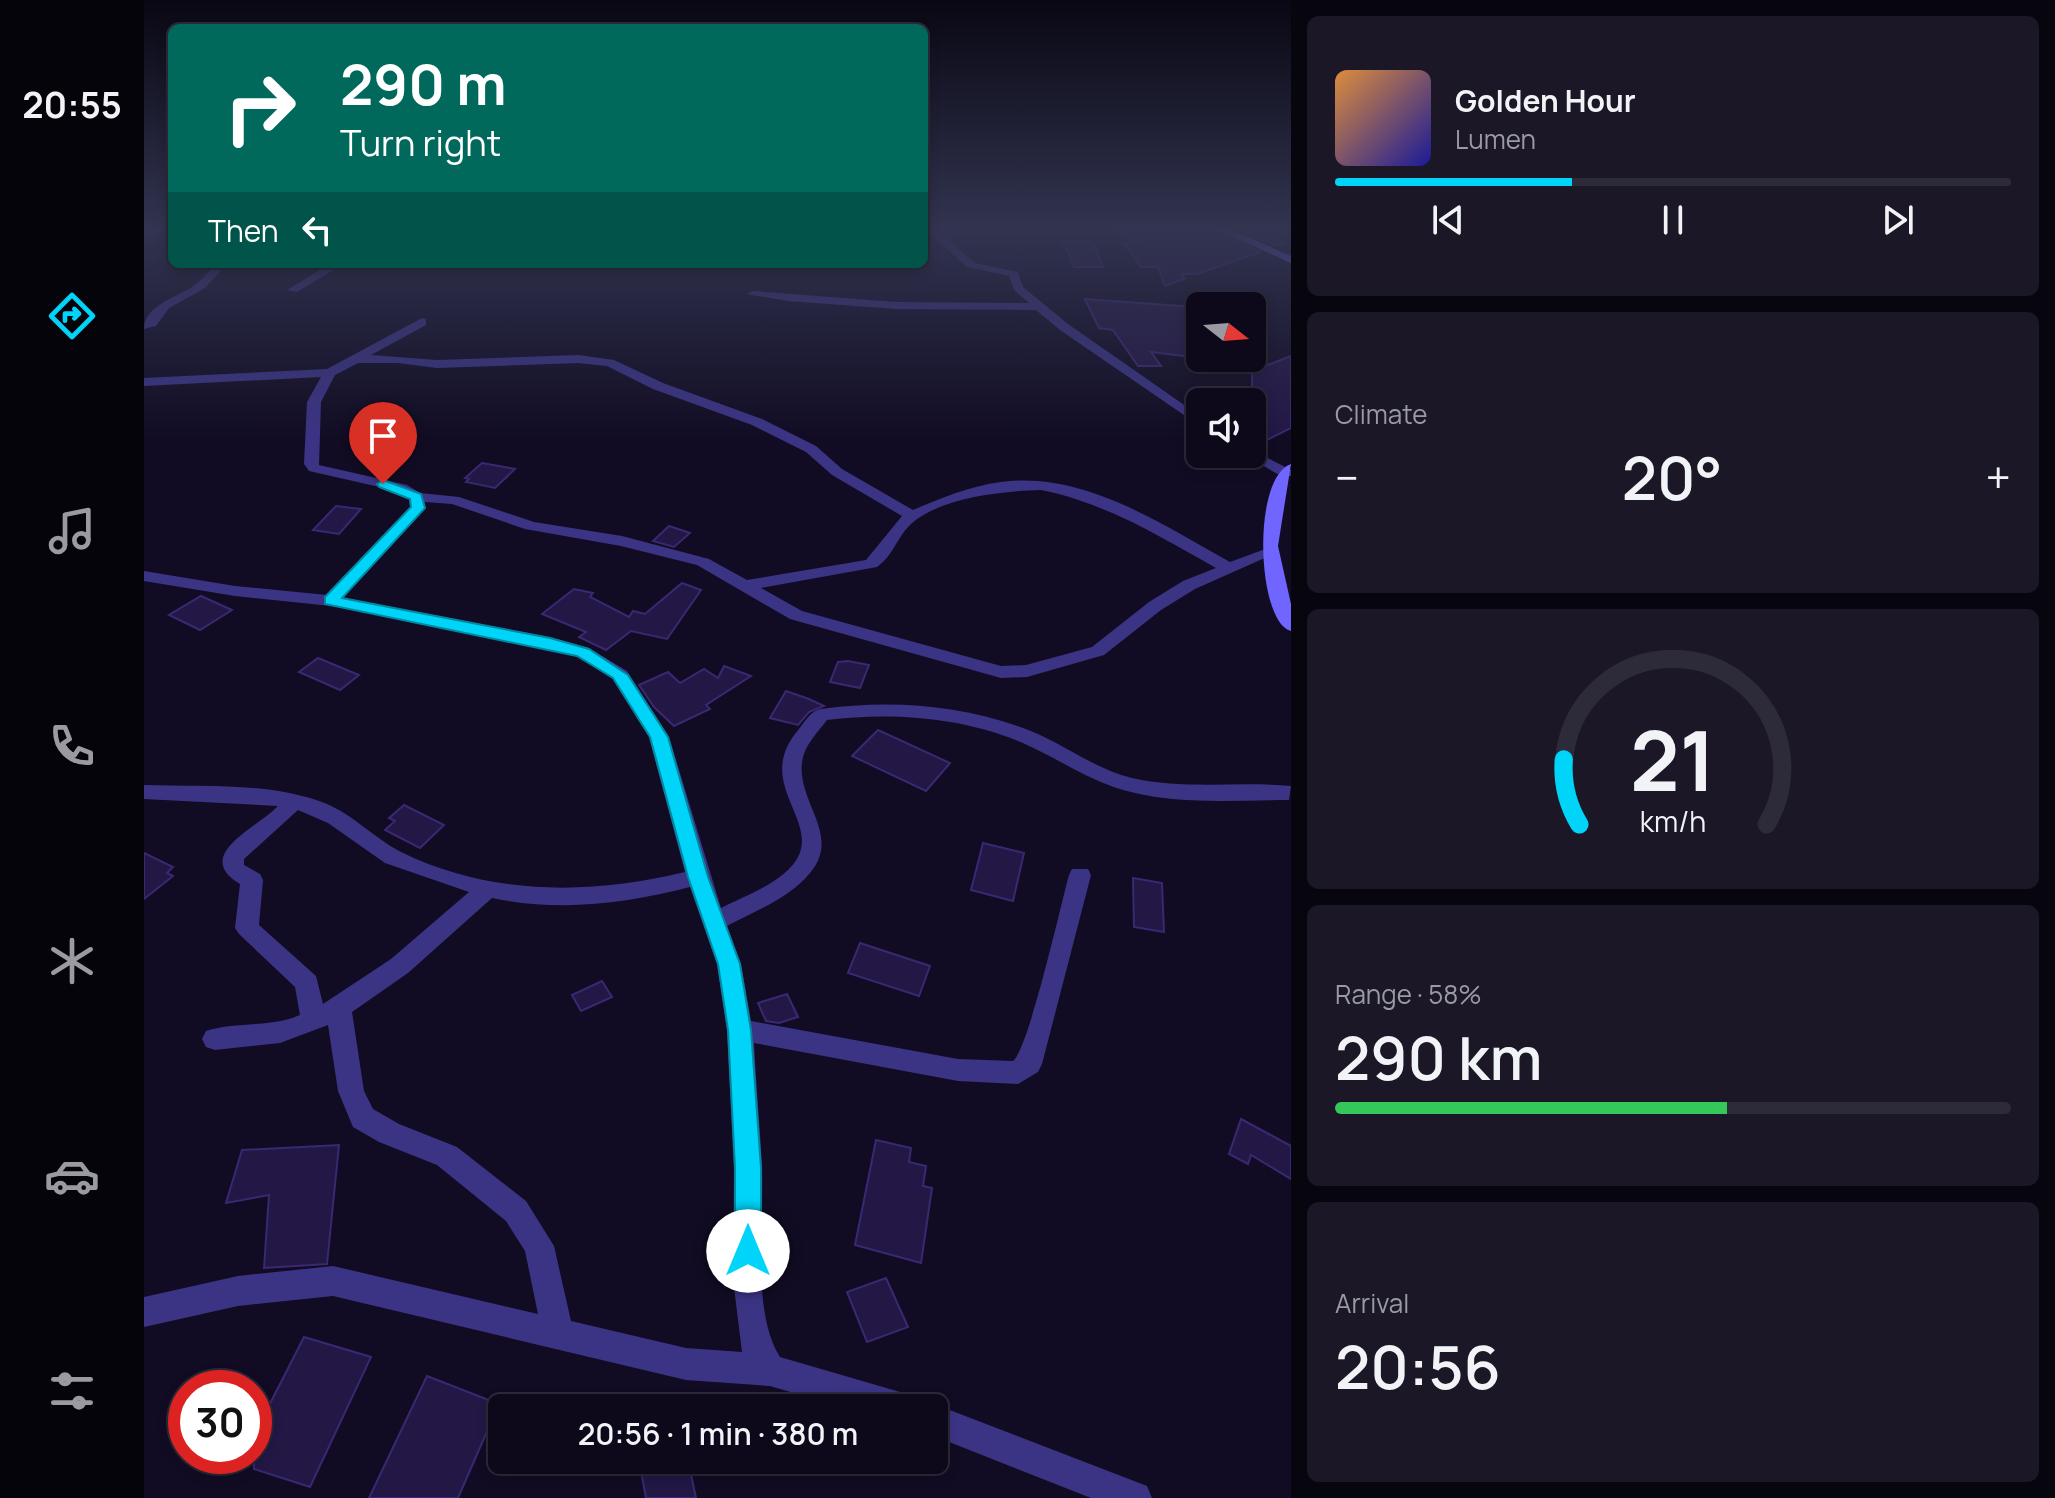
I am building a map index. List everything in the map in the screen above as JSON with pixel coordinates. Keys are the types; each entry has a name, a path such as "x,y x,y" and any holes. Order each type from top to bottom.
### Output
{"street":[{"path":"144,325 152,323 158,312 176,299"},
{"path":"801,299 980,308 1040,306"},
{"path":"1031,299 1064,327 1186,412"},
{"path":"144,382 330,373 422,322"},
{"path":"353,359 398,359 437,364 578,359 610,363 658,386 757,422 811,449 837,472 912,516"},
{"path":"330,373 314,402 314,468 402,488 416,497 454,500 531,526 622,541 703,562 796,615 1001,672 1027,671 1098,651 1155,606 1189,585 1268,553"},
{"path":"1266,461 1288,471 1274,508 1268,553 1274,587 1291,626"},
{"path":"747,585 871,564 880,559 895,530 912,516 995,485 1052,487 1095,496 1228,568"},
{"path":"331,601 406,524 418,508 416,497"},
{"path":"144,576 235,591 331,601 544,641 583,652 620,675 659,737 698,877 717,921 729,964 740,1030 748,1168 748,1279 754,1344 770,1370"},
{"path":"717,921 774,889 809,858 813,842 789,770 794,752 821,715 876,710 953,717 1031,738 1081,766 1133,785 1189,793 1289,793"},
{"path":"144,792 293,802 339,817 384,852 420,869 487,889 544,900 631,894 698,877"},
{"path":"293,802 279,821 254,835 233,856 233,869 252,880 247,928 307,983 313,1019"},
{"path":"740,1030 958,1070 1018,1073 1029,1064 1040,1029 1080,875"},
{"path":"215,1039 272,1032 313,1019 417,953 487,889"},
{"path":"338,1005 351,1091 363,1118 389,1133 447,1156 516,1211 539,1246 558,1333"},
{"path":"144,1312 218,1293 285,1283 333,1281 686,1364 770,1370 852,1394"},
{"path":"948,1425 1135,1498"}],"building":[{"path":"1085,299 1186,306 1186,356 1151,352 1161,366 1138,366 1113,330 1099,328"},
{"path":"1291,356 1291,428 1266,440 1266,388 1252,388 1252,372 1266,372 1266,366"},
{"path":"482,463 515,469 495,488 466,482 469,479 465,478"},
{"path":"336,506 361,509 339,534 313,530"},
{"path":"669,526 690,533 674,547 653,541"},
{"path":"682,583 701,590 667,639 631,631 606,650 579,637 586,632 542,614 574,589 593,593 590,597 629,617 633,611 645,614"},
{"path":"201,596 232,610 200,630 169,615"},
{"path":"318,658 359,675 340,690 299,672"},
{"path":"838,662 869,665 860,688 830,682"},
{"path":"724,666 751,676 706,705 710,709 674,726 654,707 639,685 668,672 680,683 704,669 718,678"},
{"path":"786,691 824,706 809,712 798,725 770,718"},
{"path":"878,730 950,763 926,791 852,756"},
{"path":"404,805 444,825 420,848 385,830 395,821 389,818"},
{"path":"983,843 1024,853 1013,901 971,890"},
{"path":"144,853 173,867 167,873 173,876 144,899"},
{"path":"1133,878 1162,883 1164,932 1134,927"},
{"path":"860,943 930,966 919,996 848,973"},
{"path":"602,981 612,997 581,1011 572,995"},
{"path":"787,994 798,1017 779,1023 766,1021 758,1003"},
{"path":"1241,1119 1291,1146 1291,1179 1251,1155 1248,1164 1229,1154"},
{"path":"876,1140 911,1148 909,1162 926,1166 923,1186 932,1188 921,1263 855,1245"},
{"path":"339,1145 327,1264 264,1268 269,1195 226,1203 242,1150"},
{"path":"886,1278 908,1327 867,1342 847,1292"},
{"path":"304,1337 371,1357 310,1487 270,1474 272,1474 272,1400"},
{"path":"427,1376 488,1400 488,1429 458,1498 369,1498"},
{"path":"642,1474 691,1474 696,1498 646,1498"}],"route":[{"path":"383,484 402,488 416,497 418,508 331,601 544,641 583,652 620,675 659,737 698,877 717,921 729,964 740,1030 748,1168 748,1251"}]}
